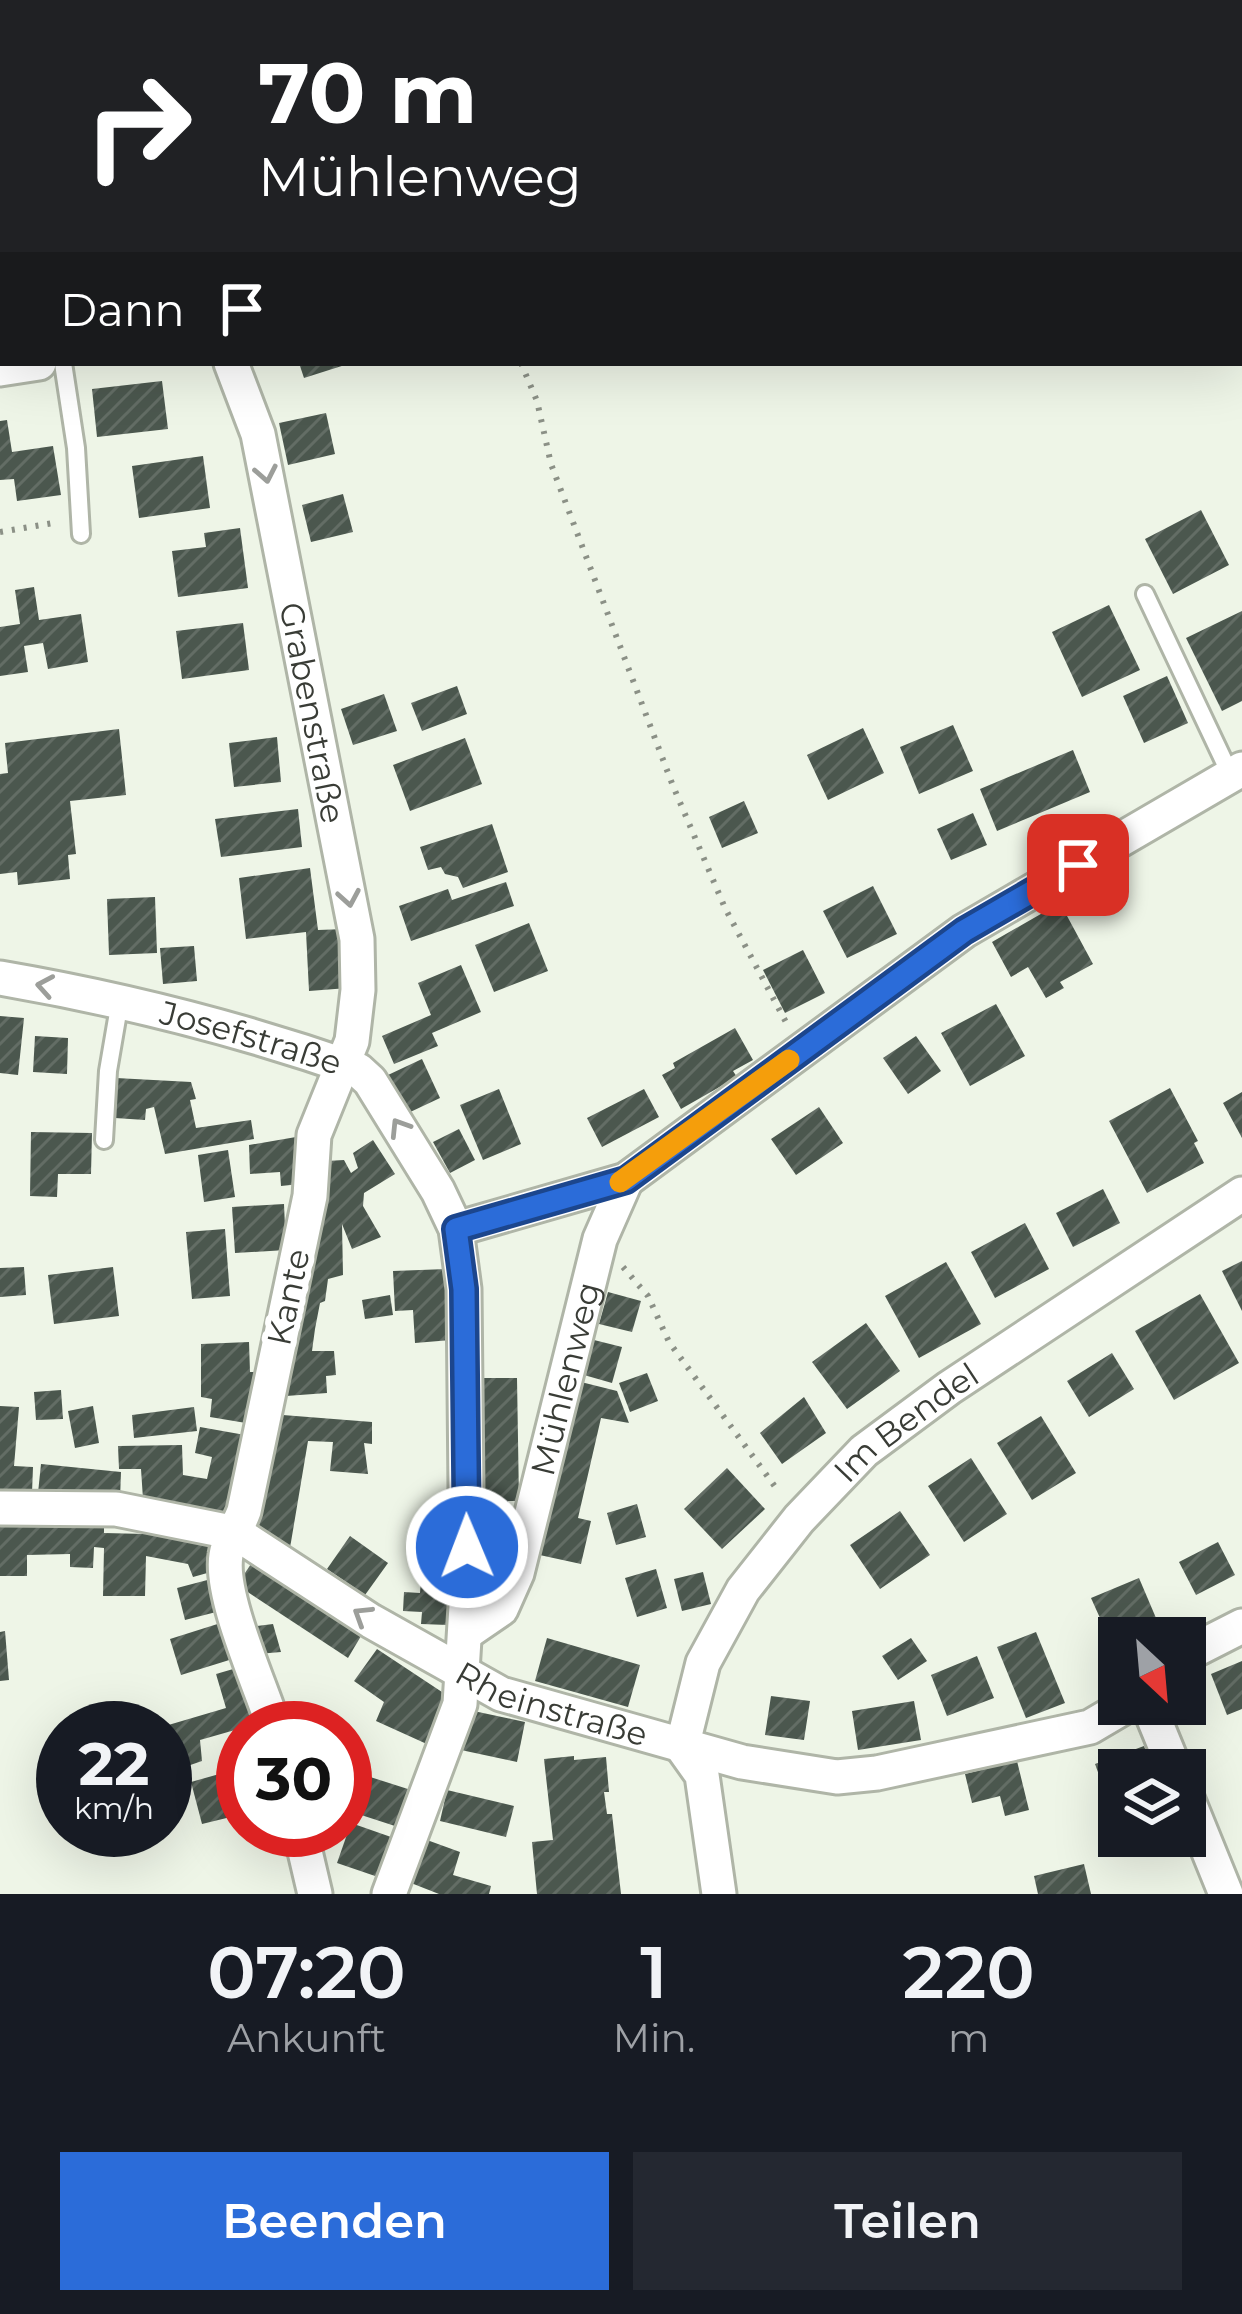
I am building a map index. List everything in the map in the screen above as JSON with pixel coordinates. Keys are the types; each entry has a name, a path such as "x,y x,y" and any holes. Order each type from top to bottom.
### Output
{"street":[{"name":"Grabenstraße","path":"232,366 258,434 357,939 352,1041 343,1065"},
{"name":"Mühlenweg","path":"456,1229 626,1180 964,931 1238,781"},
{"name":"Josefstraße","path":"0,978 120,1000 358,1070 370,1081 438,1191 456,1229 464,1289 466,1633 460,1704 389,1894"},
{"name":"Kante","path":"265,1701 226,1578 226,1552 244,1511 310,1196 314,1135 343,1065"},
{"name":"Mühlenweg","path":"466,1633 501,1609 517,1573 600,1239 626,1180"},
{"name":"Im Bendel","path":"682,1747 703,1663 743,1590 799,1519 864,1451 949,1388 1242,1194"},
{"name":"Rheinstraße","path":"0,1508 116,1509 236,1533 462,1675 501,1694 742,1762 837,1778 1098,1722"},
{"path":"1206,1645 1242,1627"},
{"path":"682,1747 703,1775 719,1894"},
{"path":"1206,1845 1226,1894"},
{"path":"306,1857 315,1894"}],"lane":[{"path":"63,366 81,526"},
{"path":"1145,594 1238,781"},
{"path":"104,1140 108,1071 120,1000"}],"path":[{"path":"522,366 537,401 551,464 673,786 725,908 801,1051"},
{"path":"0,532 81,526"},
{"path":"600,1239 648,1296 669,1342 799,1519"}],"building":[{"path":"300,366 342,366 304,378"},
{"path":"162,381 168,429 97,437 92,389"},
{"path":"326,413 335,454 288,465 279,423"},
{"path":"7,420 12,452 53,446 61,495 17,501 14,479 0,480 0,421"},
{"path":"203,456 210,508 139,518 132,466"},
{"path":"343,494 353,532 311,542 302,505"},
{"path":"1201,510 1229,565 1173,594 1145,539"},
{"path":"240,528 248,588 178,597 172,551 206,547 204,533"},
{"path":"34,587 39,620 81,614 88,662 48,669 43,643 24,646 28,672 0,676 0,627 20,624 15,590"},
{"path":"1109,605 1140,670 1082,697 1052,632"},
{"path":"1242,611 1242,701 1222,711 1186,638"},
{"path":"243,623 249,670 182,679 176,631"},
{"path":"1167,676 1188,723 1144,743 1123,696"},
{"path":"457,686 467,714 422,731 411,703"},
{"path":"384,694 397,731 353,745 341,709"},
{"path":"953,725 973,771 919,794 900,747"},
{"path":"863,728 884,773 828,800 807,755"},
{"path":"119,729 126,795 70,801 76,854 68,855 70,879 18,885 17,872 0,874 0,774 8,773 5,743"},
{"path":"277,737 281,782 234,787 229,743"},
{"path":"465,738 482,784 410,811 393,765"},
{"path":"1073,750 1090,792 997,831 980,789"},
{"path":"744,801 758,833 722,848 709,817"},
{"path":"298,809 302,847 221,857 215,819"},
{"path":"973,813 987,845 951,860 937,829"},
{"path":"492,824 508,872 463,888 458,877 445,874 441,867 428,870 420,847"},
{"path":"310,868 318,930 345,929 348,988 309,991 306,932 246,939 239,878"},
{"path":"506,882 514,906 411,941 399,906 448,889 452,900"},
{"path":"873,886 897,934 847,958 823,911"},
{"path":"155,897 157,953 109,955 107,899"},
{"path":"1060,903 1093,964 1060,982 1064,988 1046,998 1028,967 1011,977 992,942"},
{"path":"529,923 548,971 494,992 475,945"},
{"path":"194,946 197,981 163,984 160,948"},
{"path":"803,950 825,993 785,1013 763,970"},
{"path":"461,965 481,1012 432,1033 438,1046 394,1064 382,1036 431,1015 418,983"},
{"path":"996,1004 1025,1056 970,1086 941,1033"},
{"path":"0,1016 24,1018 18,1075 0,1073"},
{"path":"735,1028 753,1060 733,1071 737,1077 681,1109 662,1075 675,1068 673,1063"},
{"path":"35,1036 68,1038 67,1074 33,1072"},
{"path":"916,1036 941,1071 908,1094 883,1058"},
{"path":"422,1059 440,1098 406,1114 388,1075"},
{"path":"116,1078 191,1082 196,1128 251,1120 254,1139 165,1154 154,1107 146,1109 145,1120 115,1118"},
{"path":"1170,1088 1198,1141 1194,1143 1204,1163 1147,1193 1109,1121"},
{"path":"499,1089 521,1144 483,1160 460,1105"},
{"path":"644,1089 659,1117 602,1147 587,1118"},
{"path":"1242,1092 1242,1138 1223,1103"},
{"path":"819,1107 843,1143 796,1175 771,1139"},
{"path":"459,1129 475,1160 450,1173 433,1142"},
{"path":"31,1132 92,1133 91,1174 58,1174 57,1197 30,1196"},
{"path":"296,1137 300,1184 281,1186 280,1172 250,1174 249,1145"},
{"path":"373,1140 395,1174 364,1193 363,1206 381,1237 352,1249 342,1224 343,1275 328,1279 315,1329 312,1351 334,1351 336,1375 326,1376 327,1393 286,1396 285,1379 326,1161 344,1160 351,1173 358,1168 353,1153"},
{"path":"228,1150 235,1197 204,1202 198,1155"},
{"path":"1103,1189 1120,1223 1073,1247 1056,1213"},
{"path":"284,1204 286,1250 235,1253 232,1207"},
{"path":"1025,1223 1049,1269 995,1298 971,1252"},
{"path":"225,1229 230,1296 192,1299 186,1232"},
{"path":"1242,1261 1242,1311 1222,1271"},
{"path":"946,1262 981,1324 919,1358 885,1296"},
{"path":"24,1267 26,1295 0,1297 0,1268"},
{"path":"113,1267 119,1316 54,1324 48,1275"},
{"path":"447,1269 451,1340 415,1343 413,1310 395,1311 393,1271"},
{"path":"608,1292 641,1301 632,1332 599,1324"},
{"path":"1200,1294 1239,1363 1174,1400 1135,1331"},
{"path":"390,1295 393,1315 365,1319 362,1300"},
{"path":"866,1323 900,1371 847,1409 812,1362"},
{"path":"586,1338 622,1347 612,1383 577,1373"},
{"path":"249,1342 250,1372 258,1372 246,1423 210,1417 212,1399 201,1397 201,1344"},
{"path":"1112,1353 1134,1389 1089,1417 1067,1381"},
{"path":"647,1373 658,1401 630,1412 619,1383"},
{"path":"483,1378 517,1378 519,1501 508,1501 512,1546 485,1549"},
{"path":"573,1380 617,1391 629,1423 601,1418 578,1518 591,1521 581,1564 535,1554"},
{"path":"61,1390 63,1419 36,1420 34,1392"},
{"path":"804,1397 826,1433 782,1464 760,1433"},
{"path":"0,1406 19,1407 14,1466 33,1467 32,1493 0,1491"},
{"path":"93,1406 99,1443 75,1448 68,1411"},
{"path":"194,1407 197,1431 134,1438 132,1415"},
{"path":"270,1414 372,1422 372,1444 364,1443 368,1474 330,1471 333,1442 308,1441 290,1548 251,1524"},
{"path":"1041,1416 1076,1473 1032,1500 997,1443"},
{"path":"200,1427 245,1435 228,1514 143,1499 141,1469 119,1469 118,1446 182,1445 183,1475 207,1479 212,1457 195,1453"},
{"path":"971,1458 1007,1514 964,1542 928,1486"},
{"path":"41,1464 121,1472 120,1499 38,1493"},
{"path":"727,1468 765,1509 722,1549 684,1509"},
{"path":"637,1504 646,1537 616,1545 607,1513"},
{"path":"900,1511 930,1555 880,1589 850,1545"},
{"path":"413,1521 440,1523 438,1562 411,1560"},
{"path":"0,1526 104,1527 104,1533 146,1534 207,1545 218,1570 193,1577 188,1564 146,1556 145,1596 103,1596 104,1548 94,1547 93,1568 70,1567 70,1554 27,1555 27,1576 0,1576"},
{"path":"350,1536 388,1563 365,1595 327,1569"},
{"path":"1218,1542 1235,1575 1196,1595 1179,1562"},
{"path":"253,1561 364,1631 348,1658 237,1585"},
{"path":"656,1569 667,1608 637,1617 625,1578"},
{"path":"703,1572 711,1604 682,1611 674,1579"},
{"path":"215,1578 224,1610 185,1620 177,1588"},
{"path":"1139,1578 1156,1617 1100,1617 1091,1598"},
{"path":"421,1580 451,1581 448,1625 421,1624 422,1612 403,1611 404,1592 420,1593"},
{"path":"253,1613 257,1626 273,1624 281,1652 258,1654 246,1615"},
{"path":"227,1621 239,1657 181,1675 170,1639"},
{"path":"5,1631 9,1680 0,1681 0,1632"},
{"path":"1036,1632 1065,1703 1026,1718 997,1647"},
{"path":"547,1638 640,1665 628,1707 535,1681"},
{"path":"911,1638 927,1661 898,1680 882,1656"},
{"path":"377,1649 448,1696 429,1745 376,1721 384,1702 354,1681"},
{"path":"977,1656 994,1698 947,1716 931,1675"},
{"path":"1242,1661 1242,1709 1227,1715 1211,1674"},
{"path":"247,1665 257,1701 224,1701 216,1674"},
{"path":"771,1696 810,1701 804,1740 765,1735"},
{"path":"914,1701 921,1740 858,1750 852,1711"},
{"path":"469,1710 525,1722 517,1762 461,1750"},
{"path":"216,1711 216,1735 200,1740 202,1761 192,1764 192,1718"},
{"path":"574,1756 574,1760 606,1757 609,1792 604,1792 607,1814 612,1814 621,1894 537,1894 532,1842 553,1840 544,1759"},
{"path":"1017,1761 1029,1810 1005,1816 1000,1796 972,1803 965,1774"},
{"path":"216,1775 216,1821 202,1824 192,1782"},
{"path":"372,1778 411,1790 398,1827 372,1819"},
{"path":"447,1790 514,1806 506,1837 440,1821"},
{"path":"372,1830 391,1837 378,1877 337,1863 339,1857 372,1857"},
{"path":"427,1840 460,1852 453,1875 491,1886 489,1894 439,1894 411,1883"},
{"path":"1084,1864 1091,1894 1038,1894 1034,1876"}],"slow traffic":[{"path":"620,1182 789,1060"}],"route":[{"path":"467,1547 464,1289 456,1229 626,1180 964,931 1078,865"}]}
